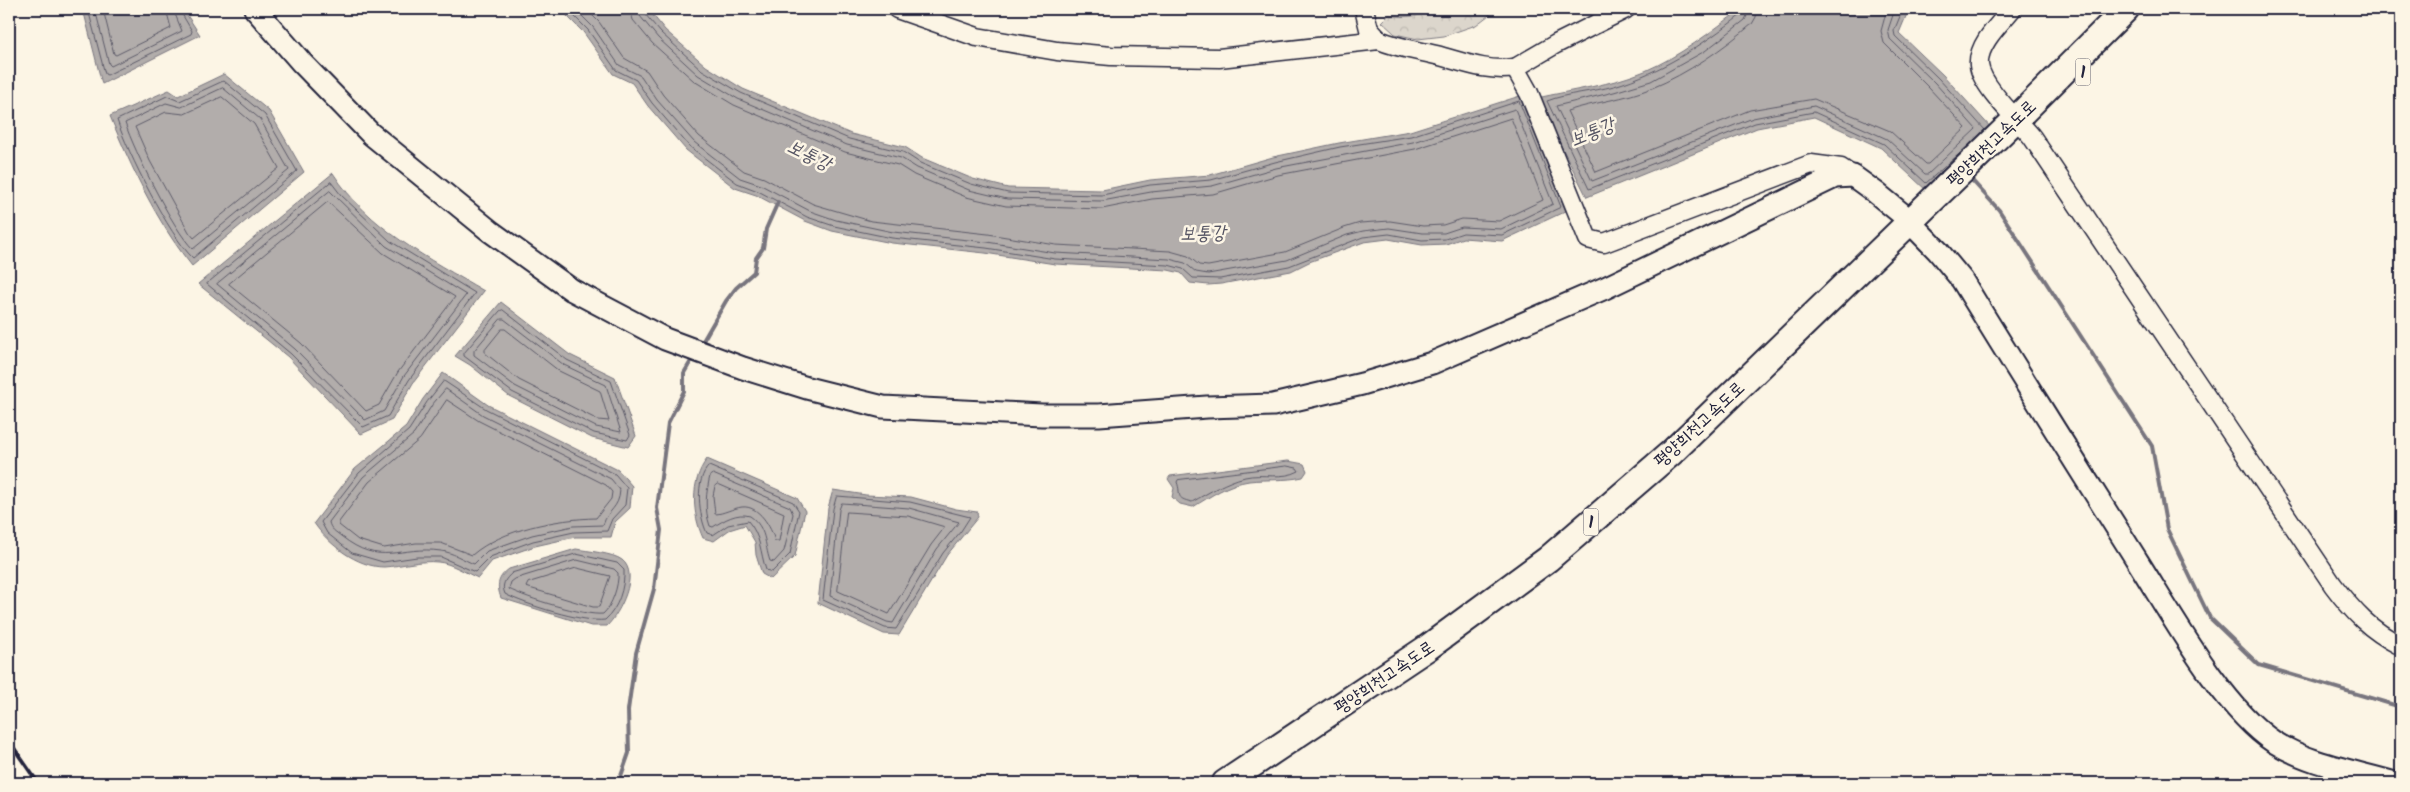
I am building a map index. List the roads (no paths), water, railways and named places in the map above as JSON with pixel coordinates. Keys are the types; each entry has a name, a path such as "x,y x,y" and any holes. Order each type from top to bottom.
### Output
{"highway":[{"name":"평양희천고속도로","path":"2018,127 2126,9"},
{"name":"평양희천고속도로","path":"1247,783 1482,624 1562,565 1667,472 2018,127 2146,9"},
{"name":"평양희천고속도로","path":"1225,783 1427,648 1548,560 1671,453 1919,223"}],"main road":[{"path":"255,9 309,70 371,134 490,231 572,290 665,339 743,368 808,388 883,407 1023,414 1099,415 1207,407 1273,405 1344,388 1432,363 1605,288 1835,177 1853,176 1919,223 1962,280 2175,621 2232,702 2248,720 2274,742 2316,761 2395,783"}],"street":[{"path":"897,9 977,37 1057,51 1111,56 1219,58 1379,40 1400,49 1435,55 1483,69 1499,70 1515,68 1626,9"},
{"path":"1364,9 1370,28 1379,40"},
{"path":"2012,9 1996,27 1982,51 1979,65 1987,83 2333,585 2353,612 2378,634 2401,646"},
{"path":"1515,68 1529,93 1588,239 1604,243 1811,164 1841,168 1853,176"}],"water":[{"path":"83,9 183,9 200,35 102,84"},
{"name":"보통강","path":"560,9 648,9 665,30 706,66 743,89 851,134 905,147 922,158 973,179 1008,188 1102,190 1150,180 1210,175 1273,157 1410,131 1523,95 1568,210 1502,241 1463,238 1446,244 1422,245 1388,239 1364,242 1309,262 1291,271 1208,285 1190,283 1181,273 1168,270 1055,264 985,253 892,243 832,231 805,221 756,195 735,188 686,150 648,106 632,83 613,74 584,33"},
{"path":"1057,9 1092,9 1085,13 1070,13"},
{"name":"보통강","path":"1741,9 1909,9 1899,33 1943,75 1993,130 1927,191 1881,148 1814,117 1757,128 1587,197 1537,98 1605,84 1645,71 1683,51"},
{"path":"224,74 269,111 304,172 192,266 156,213 110,116 169,90 178,96"},
{"path":"333,173 364,210 401,241 484,291 413,383 392,420 361,434 288,357 198,284"},
{"path":"501,302 570,355 615,377 636,436 628,447 592,438 509,396 470,365 455,356"},
{"path":"443,373 488,405 618,470 632,486 630,508 615,522 611,537 575,537 535,546 492,561 478,578 453,566 438,562 384,567 374,566 354,559 327,539 314,523 355,469 406,427 423,399"},
{"path":"707,459 797,498 805,511 795,556 771,579 762,574 756,555 755,542 745,525 729,530 714,541 703,538 699,529 694,498 695,487 701,468"},
{"path":"1288,461 1304,464 1307,471 1303,477 1241,483 1220,491 1193,507 1180,504 1172,497 1174,488 1168,479 1170,476"},
{"path":"833,490 866,495 911,497 956,509 977,512 978,517 947,555 899,635 884,634 818,603 828,508"},
{"path":"576,549 613,556 622,560 627,566 629,584 626,593 617,612 607,626 591,626 501,598 499,589 500,578 509,569"}],"waterway":[{"path":"1969,177 1999,210 2152,446 2167,529 2210,618 2259,665 2401,707"},
{"path":"700,346 726,301 736,288 754,272 756,258 763,248 766,229 778,202"},
{"path":"622,783 621,776 629,753 628,710 636,653 654,589 661,530 657,508 668,423 684,391 684,373 694,356"}],"railway":[{"path":"9,741 38,783"}]}
